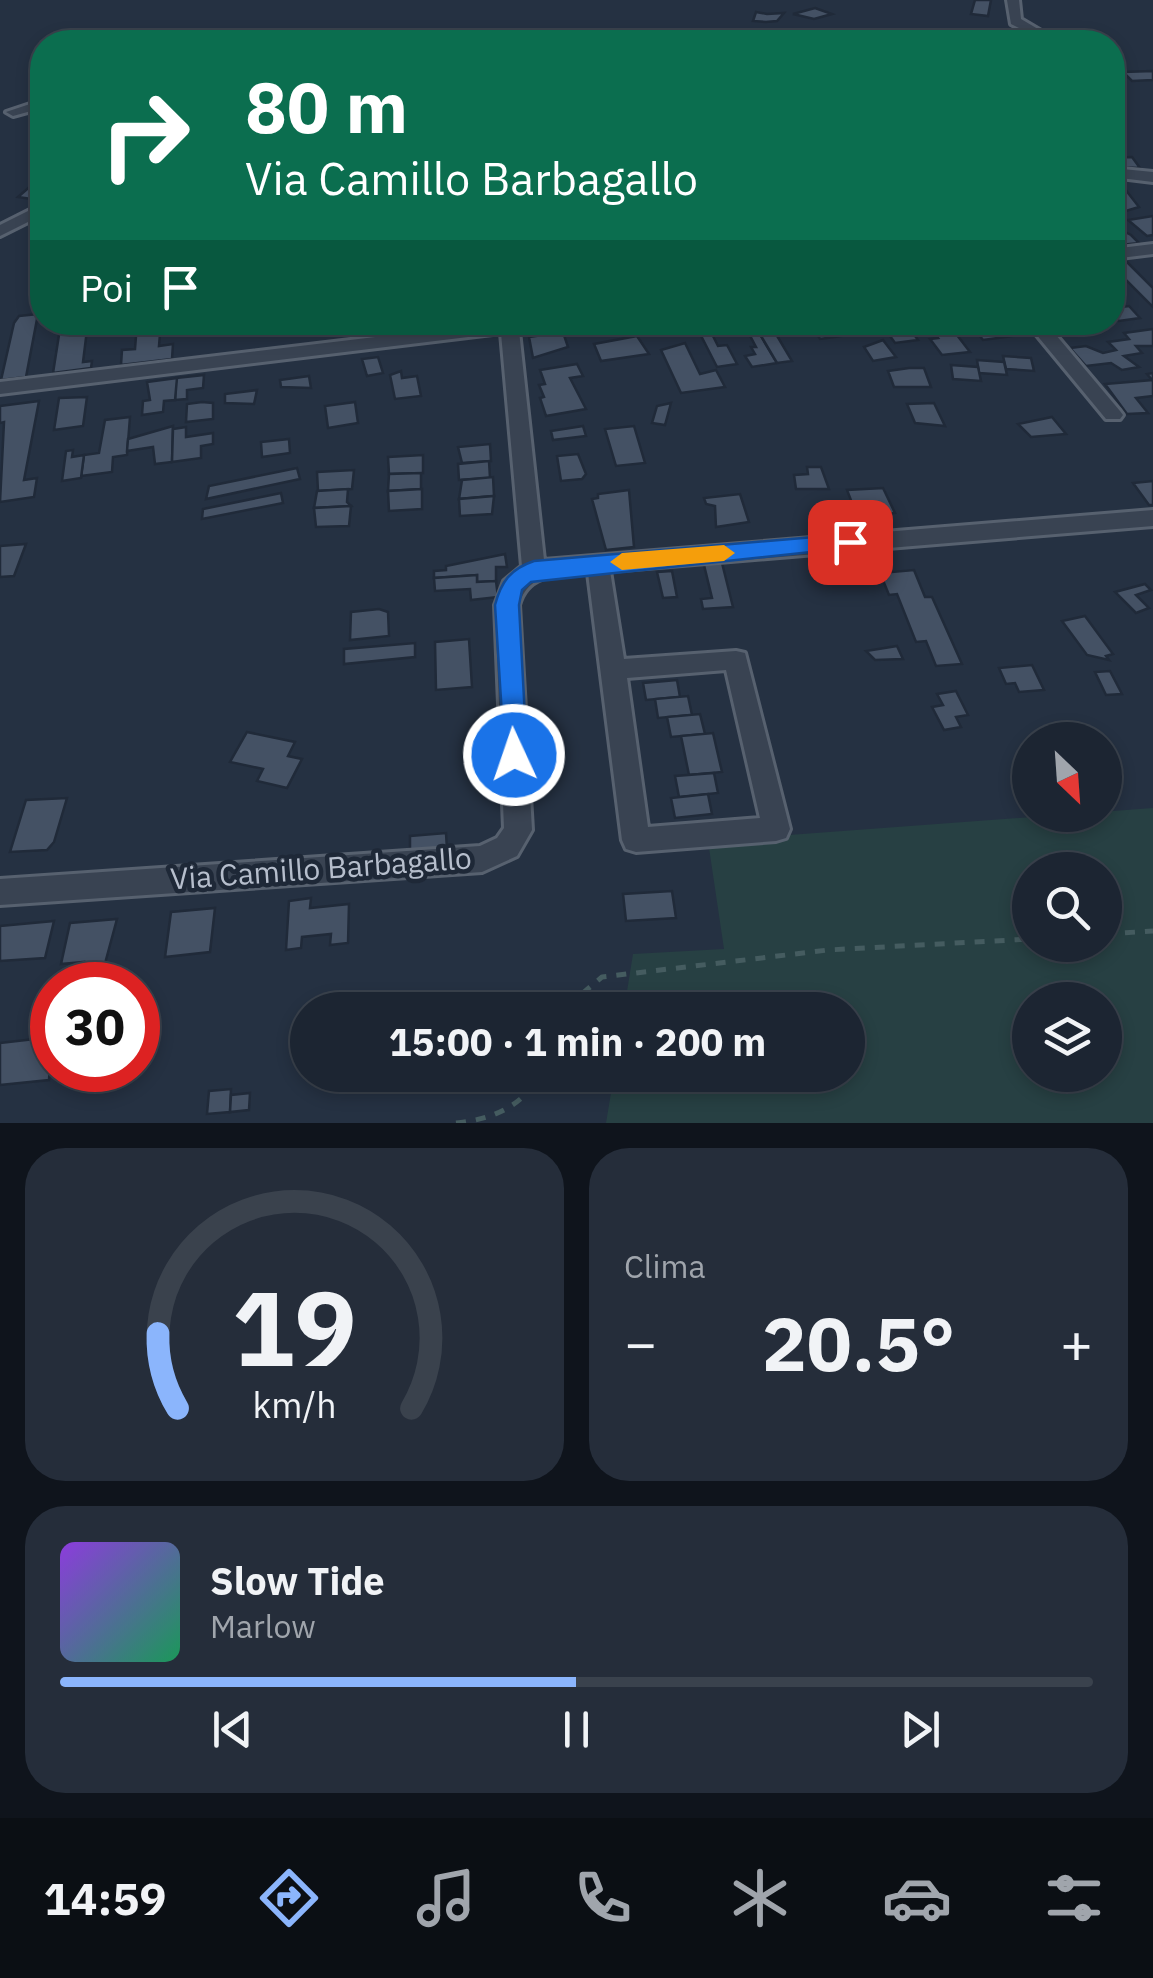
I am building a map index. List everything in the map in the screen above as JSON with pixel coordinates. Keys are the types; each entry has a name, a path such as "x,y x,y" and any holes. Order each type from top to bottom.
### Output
{"street":[{"path":"1013,0 1015,22 1031,30"},
{"path":"13,112 30,107"},
{"path":"1125,174 1153,177"},
{"path":"0,231 30,216"},
{"path":"1125,252 1153,249"},
{"path":"0,388 442,335"},
{"path":"510,335 534,570 1153,518"},
{"path":"1046,335 1113,415"},
{"path":"598,564 636,840 776,828 736,660 613,669"},
{"name":"Via Camillo Barbagallo","path":"0,892 482,859 506,847 518,830 507,605 512,586 534,570"}],"path":[{"path":"1122,933 1153,931"},
{"path":"584,992 602,976 828,950 1012,939"},
{"path":"456,1123 482,1121 529,1098 532,1092"}],"green space":[{"path":"1153,808 1153,1123 606,1123 611,1092 865,1092 865,992 627,992 633,954 724,949 708,841 1012,818 1012,832 1122,832 1122,810"}],"building":[{"path":"975,0 991,0 988,16 971,14"},
{"path":"815,8 832,14 814,19 793,14"},
{"path":"756,12 784,13 777,21 766,22 753,21"},
{"path":"1153,71 1153,80 1132,81 1125,72"},
{"path":"1125,157 1132,157 1140,168 1125,167"},
{"path":"30,186 30,199 18,197"},
{"path":"1125,189 1139,207 1125,211"},
{"path":"1153,216 1153,235 1147,236 1128,220"},
{"path":"1125,232 1131,235 1139,243 1125,245"},
{"path":"1125,263 1153,288 1153,307 1125,279"},
{"path":"1129,306 1140,318 1125,320 1125,307"},
{"path":"30,315 30,335 34,335 26,377 1,380 14,323 19,316"},
{"path":"1153,329 1153,346 1136,346 1142,353 1124,356 1139,367 1122,370 1111,363 1086,366 1070,348 1086,346 1103,353 1116,350 1108,342 1129,339 1125,333"},
{"path":"59,335 86,335 83,362 92,361 91,368 53,373"},
{"path":"136,335 160,335 159,346 173,344 172,359 121,365 122,350 135,349"},
{"path":"564,335 568,347 533,358 529,337"},
{"path":"701,335 712,335 718,346 727,345 737,364 717,367"},
{"path":"750,335 761,335 777,363 752,367 745,356 755,354 751,347 756,347"},
{"path":"777,335 792,361 777,363 761,336"},
{"path":"889,335 914,335 918,340 895,343"},
{"path":"936,335 957,335 970,352 942,355 930,339 938,338"},
{"path":"979,335 1020,335 983,340"},
{"path":"637,336 649,354 601,361 594,344"},
{"path":"883,340 896,357 873,361 864,347"},
{"path":"685,343 700,374 716,370 725,387 681,393 661,350"},
{"path":"1003,356 1031,358 1034,371 1006,369"},
{"path":"378,357 383,373 367,376 362,359"},
{"path":"977,360 1004,362 1007,375 979,373"},
{"path":"577,364 583,376 570,378 586,409 546,416 540,398 544,397 539,385 545,384 540,370"},
{"path":"951,365 978,367 981,381 953,379"},
{"path":"924,368 931,387 894,387 888,371"},
{"path":"401,371 402,378 417,376 421,396 395,399 390,375"},
{"path":"1153,373 1153,396 1136,398 1148,413 1127,414 1105,384 1152,380 1147,374"},
{"path":"204,375 203,388 187,390 187,399 175,400 176,378"},
{"path":"309,376 311,388 281,387 280,380"},
{"path":"177,378 175,400 164,401 163,412 142,415 143,401 150,400 147,382"},
{"path":"257,390 254,404 225,403 225,394"},
{"path":"87,397 83,426 54,430 59,398"},
{"path":"39,401 24,480 37,478 34,497 0,502 4,422 0,423 0,406"},
{"path":"355,402 358,423 328,428 325,406"},
{"path":"213,403 213,419 186,422 187,404"},
{"path":"671,403 665,425 652,423 657,406"},
{"path":"934,403 945,426 915,423 907,404"},
{"path":"130,417 127,455 113,457 112,472 81,476 84,455 99,453 105,420"},
{"path":"1052,417 1066,434 1031,437 1018,424"},
{"path":"173,426 172,462 155,464 153,447 127,451 128,439"},
{"path":"583,426 586,436 553,440 551,431"},
{"path":"634,426 645,463 616,466 605,429"},
{"path":"186,427 186,437 213,433 213,444 201,446 201,458 172,462 173,429"},
{"path":"289,439 290,453 262,457 261,442"},
{"path":"490,444 491,461 462,463 458,447"},
{"path":"73,450 72,457 84,455 81,478 62,481 66,451"},
{"path":"578,454 586,474 582,479 561,481 557,456"},
{"path":"423,455 423,473 389,474 388,457"},
{"path":"489,461 490,478 459,480 458,464"},
{"path":"807,467 821,467 829,489 796,489 794,475 808,474"},
{"path":"297,468 300,479 206,499 209,486"},
{"path":"354,470 352,489 318,491 317,472"},
{"path":"421,473 421,489 388,491 389,474"},
{"path":"493,477 494,496 459,499 462,480"},
{"path":"1153,481 1153,505 1149,505 1133,483"},
{"path":"883,488 895,513 857,516 847,490"},
{"path":"348,489 347,502 351,506 314,508 317,491"},
{"path":"422,489 422,509 389,511 388,491"},
{"path":"629,490 634,547 606,550 592,499 598,498 598,494"},
{"path":"281,493 283,503 202,519 203,509"},
{"path":"740,494 749,522 716,527 715,506 706,504 704,498"},
{"path":"494,496 492,514 460,516 459,499"},
{"path":"351,506 349,526 316,527 314,508"},
{"path":"26,544 14,576 0,577 0,546"},
{"path":"505,554 507,567 496,567 496,581 477,582 477,575 434,578 434,571 446,570 446,566"},
{"path":"721,559 733,607 703,609 701,599 712,598 703,561"},
{"path":"914,570 925,597 932,597 962,664 936,666 926,641 916,642 897,594 889,595 880,573"},
{"path":"672,571 677,597 663,598 657,572"},
{"path":"477,575 477,582 496,581 498,597 471,600 470,589 435,591 434,578"},
{"path":"1145,584 1151,590 1136,595 1149,608 1136,613 1115,592"},
{"path":"351,612 388,612 389,636 350,640"},
{"path":"1085,616 1113,654 1106,656 1109,660 1087,655 1062,621"},
{"path":"469,639 472,687 436,690 435,642"},
{"path":"415,643 415,657 344,664 344,649"},
{"path":"897,646 903,659 875,660 866,651"},
{"path":"1032,665 1044,690 1019,692 1015,683 1006,684 999,668"},
{"path":"1110,671 1122,694 1106,695 1095,672"},
{"path":"677,680 680,697 646,700 643,683"},
{"path":"956,691 968,715 956,717 961,727 944,730 932,707 943,705 937,694"},
{"path":"688,696 692,715 658,718 655,699"},
{"path":"700,714 705,734 671,737 667,717"},
{"path":"247,732 295,742 288,756 302,759 287,788 257,781 263,769 230,762"},
{"path":"713,733 722,772 689,775 681,736"},
{"path":"714,773 718,793 679,797 675,776"},
{"path":"708,794 712,814 675,818 671,798"},
{"path":"67,798 54,842 47,850 10,852 26,800"},
{"path":"446,833 447,850 410,853 410,836"},
{"path":"672,891 676,918 626,921 623,894"},
{"path":"311,898 310,908 349,904 348,943 330,945 331,934 302,937 301,948 286,950 289,901"},
{"path":"215,908 210,952 165,957 171,912"},
{"path":"117,919 105,962 61,962 70,923"},
{"path":"54,921 45,958 0,961 0,926"},
{"path":"30,1040 30,1082 0,1085 0,1043"},
{"path":"231,1089 230,1112 207,1114 209,1091"},
{"path":"250,1093 249,1110 230,1112 231,1095"}],"slow traffic":[{"path":"622,562 724,553"}],"route":[{"path":"514,755 507,605 512,586 523,576 534,570 850,542"}]}
